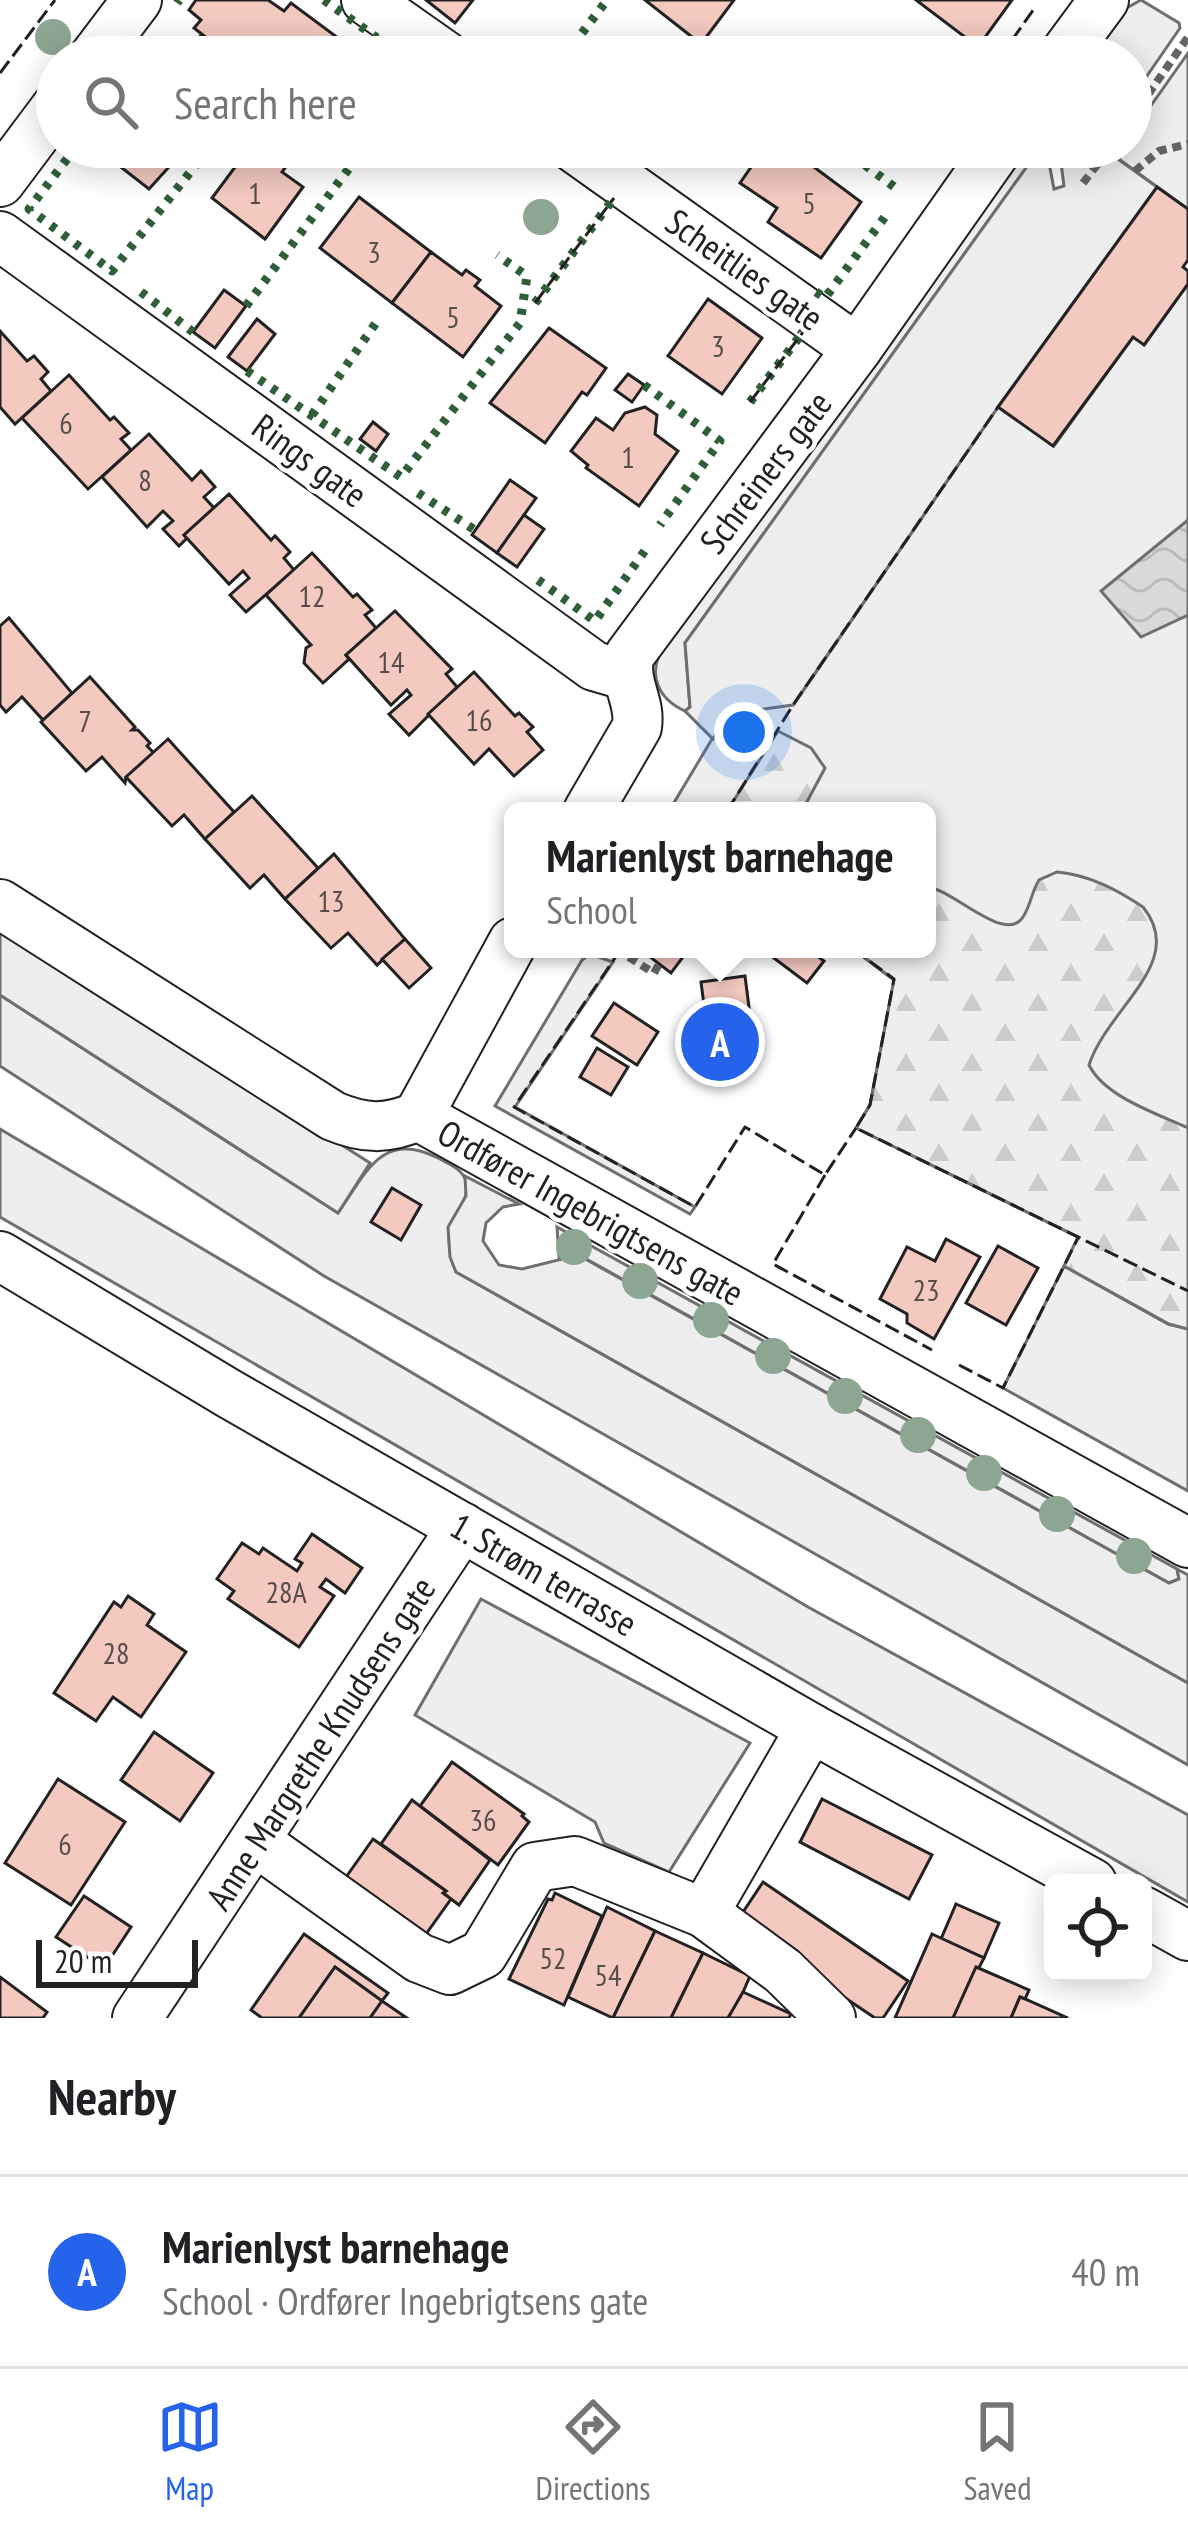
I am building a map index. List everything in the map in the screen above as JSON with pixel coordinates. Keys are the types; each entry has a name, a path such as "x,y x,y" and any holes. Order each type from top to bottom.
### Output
{"street":[{"path":"109,36 136,0"},
{"path":"367,0 418,36"},
{"path":"1077,36 1104,0"},
{"path":"0,182 36,134"},
{"name":"Scheitlies gate","path":"603,168 857,349"},
{"name":"Schreiners gate","path":"626,675 628,656 857,349 984,168"},
{"name":"Rings gate","path":"0,236 594,666 626,675"},
{"path":"593,802 637,727 639,715 626,675"},
{"name":"Ordfører Ingebrigtsens gate","path":"0,904 333,1116 374,1128 394,1127 418,1116 1188,1543"},
{"path":"418,1116 504,958"},
{"name":"1. Strøm terrasse","path":"0,1256 812,1728 1077,1874"},
{"name":"Anne Margrethe Knudsens gate","path":"137,2018 462,1527"},
{"path":"704,1913 812,1728"},
{"path":"255,1841 418,1958 450,1970 483,1954 535,1867 575,1861 704,1913 783,1971 831,2018"},
{"path":"1152,1916 1188,1936"}],"path":[{"path":"1152,88 1188,37"},
{"path":"1152,157 1188,144"},
{"path":"1083,183 1095,168"},
{"path":"1135,171 1139,168"},
{"path":"630,958 654,973 659,964"}],"green space":[{"path":"1141,0 1179,23 1152,69 1152,36 1104,36 1123,10"},
{"path":"1188,53 1188,209 1131,168 1152,168 1152,104"},
{"path":"1009,168 1026,168 685,643 690,707 685,711 668,700 658,685 656,667 663,648"},
{"path":"1188,284 1188,1291 856,1128 870,1105 894,980 865,958 936,958 936,802 674,802 727,714 794,704 998,407 1054,446 1133,337 1145,344"},
{"path":"778,731 811,748 825,768 807,802 733,802"},
{"path":"1057,872 1091,880 1143,907 1154,927 1151,966 1089,1065 1119,1095 1188,1128 1188,1329 1169,1324 1064,1266 1078,1237 856,1128 870,1105 894,980 865,958 936,958 936,889 992,920 1015,924 1023,917 1039,880"},
{"path":"582,960 613,962 515,1107 695,1207 690,1214 495,1106"},
{"path":"0,995 338,1213 366,1171 388,1153 418,1150 455,1168 465,1178 466,1192 449,1240 456,1272 1188,1683 1188,1765 324,1276 0,1066"},
{"path":"0,1129 808,1607 1188,1815 1188,1902 1152,1881 1152,1874 1139,1874 0,1217"},
{"path":"557,1227 1177,1569 1179,1579 1169,1583 579,1255 559,1257"},
{"path":"1064,1266 1168,1324 1188,1329 1188,1491 1003,1388"},
{"path":"481,1599 750,1743 669,1872 604,1843 595,1822 415,1715"}],"shaded area":[{"path":"1026,168 1050,168 1054,189 1064,186 1062,168 1130,168 1157,187 998,407 793,705 728,714 713,739 685,711 690,707 685,643"},
{"path":"0,927 370,1163 338,1213 0,995"},
{"path":"465,1176 519,1204 503,1207 486,1223 483,1241 499,1265 522,1269 578,1255 1169,1583 1179,1579 1177,1569 1188,1575 1188,1683 456,1272 448,1227 466,1196"}],"water":[{"path":"1188,520 1188,615 1141,637 1101,591"}],"building":[{"path":"196,0 268,0 284,11 291,3 335,36 204,36 194,28 201,20 189,10"},
{"path":"426,0 473,0 455,23"},
{"path":"645,0 734,0 707,36 691,36"},
{"path":"916,0 1012,0 986,36 963,36"},
{"path":"122,168 168,168 149,189"},
{"path":"234,168 285,168 282,172 303,187 265,239 212,198"},
{"path":"750,168 815,168 861,202 821,258 768,222 777,208 740,183"},
{"path":"1157,187 1188,209 1188,260 1183,267 1188,271 1188,284 1144,345 1133,337 1053,446 998,407"},
{"path":"359,197 431,252 392,303 320,248"},
{"path":"431,252 462,275 466,270 480,280 475,286 501,306 463,357 392,303"},
{"path":"224,290 246,306 215,348 193,332"},
{"path":"708,299 762,338 722,394 668,356"},
{"path":"257,319 275,334 247,371 228,357"},
{"path":"549,328 606,368 545,443 490,403"},
{"path":"0,331 27,361 34,356 48,372 41,379 51,391 15,424 0,407"},
{"path":"628,374 644,385 632,402 615,390"},
{"path":"69,375 110,420 114,417 129,433 121,439 131,450 88,489 22,418"},
{"path":"645,407 657,415 655,434 678,451 639,506 586,468 571,451 596,418 613,430 625,413"},
{"path":"373,422 388,434 376,451 360,439"},
{"path":"149,434 192,480 201,471 215,487 204,497 214,508 184,535 187,538 179,546 163,529 173,521 163,511 147,527 102,477"},
{"path":"510,480 536,498 497,553 472,535"},
{"path":"229,494 271,540 275,536 290,552 284,558 294,570 246,612 230,595 249,578 243,571 229,584 184,535"},
{"path":"524,515 544,529 517,567 497,553"},
{"path":"312,553 353,597 357,594 372,610 365,615 376,628 323,683 304,663 311,645 266,595"},
{"path":"395,611 452,669 446,674 457,687 409,735 389,714 411,695 407,690 391,705 346,655"},
{"path":"9,618 72,693 43,720 22,697 6,712 0,705 0,626"},
{"path":"474,672 515,716 519,713 533,727 527,732 543,750 514,776 489,749 474,764 428,714"},
{"path":"90,677 154,753 125,783 102,757 86,771 41,722"},
{"path":"168,739 234,812 205,839 184,815 172,826 126,777"},
{"path":"252,796 318,868 285,899 264,875 250,888 205,839"},
{"path":"334,854 405,939 377,965 348,933 331,948 285,899"},
{"path":"405,939 431,968 409,988 382,959"},
{"path":"651,958 682,958 671,973"},
{"path":"774,958 824,961 807,983"},
{"path":"745,976 750,1015 706,1020 701,982"},
{"path":"614,1003 658,1032 637,1065 592,1036"},
{"path":"597,1048 628,1067 611,1095 580,1077"},
{"path":"392,1188 421,1205 401,1240 371,1222"},
{"path":"946,1239 980,1257 934,1339 907,1323 907,1314 880,1299 907,1247 935,1261"},
{"path":"998,1246 1038,1268 1006,1325 966,1303"},
{"path":"312,1534 362,1568 345,1593 326,1579 320,1587 334,1596 299,1647 228,1599 234,1591 217,1579 242,1543 259,1554 263,1548 297,1571 302,1563 295,1559"},
{"path":"128,1596 154,1614 147,1625 186,1652 141,1717 113,1697 96,1721 54,1693 114,1602 121,1607"},
{"path":"154,1732 213,1773 180,1821 121,1780"},
{"path":"452,1762 529,1822 498,1865 420,1806"},
{"path":"58,1779 125,1822 71,1905 5,1863"},
{"path":"822,1799 932,1855 909,1899 800,1842"},
{"path":"412,1800 490,1860 459,1905 381,1844"},
{"path":"373,1839 451,1899 421,1941 339,1887"},
{"path":"763,1882 908,1981 883,2018 875,2018 735,1924"},
{"path":"555,1893 602,1916 564,2005 509,1979"},
{"path":"84,1896 131,1927 104,1968 56,1937"},
{"path":"956,1904 999,1923 984,1958 941,1939"},
{"path":"607,1907 655,1931 613,2018 568,1997"},
{"path":"655,1931 703,1953 671,2018 613,2018"},
{"path":"304,1934 388,1993 382,2001 335,1967 299,2018 262,2018 251,2010"},
{"path":"932,1934 984,1958 953,2018 895,2018"},
{"path":"703,1953 750,1976 740,1999 728,2018 671,2018"},
{"path":"335,1967 382,2001 370,2018 299,2018"},
{"path":"976,1967 1029,1990 1025,1999 1020,1997 1011,2018 953,2018"},
{"path":"0,1977 47,2012 43,2018 0,2018"},
{"path":"743,1992 791,2014 789,2018 728,2018"},
{"path":"1020,1997 1025,1999 1068,2018 1011,2018"},
{"path":"382,2001 407,2018 370,2018"}],"hedge":[{"path":"324,0 374,36"},
{"path":"580,36 604,4"},
{"path":"60,168 29,209 112,271 193,168"},
{"path":"246,306 349,168"},
{"path":"869,168 901,192"},
{"path":"535,303 614,198"},
{"path":"816,292 825,298 887,214"},
{"path":"247,371 401,477 520,323 527,276 497,255"},
{"path":"141,292 193,332"},
{"path":"312,415 380,317"},
{"path":"750,402 803,332 800,329"},
{"path":"644,385 720,441 660,525"},
{"path":"418,493 475,530"},
{"path":"538,580 595,621 646,549"}],"fence":[{"path":"0,73 55,0"},
{"path":"1015,36 1034,9"},
{"path":"535,303 614,198"},
{"path":"750,402 803,332 800,329"},
{"path":"733,802 793,705 998,407"},
{"path":"615,958 514,1107 695,1207 745,1127 825,1175 856,1128"},
{"path":"865,958 894,979 870,1105 856,1128 1188,1291"},
{"path":"825,1175 773,1264 932,1350"},
{"path":"959,1365 1003,1388 1078,1238"}],"place":[{"name":"Marienlyst barnehage","path":"720,1042"}]}
